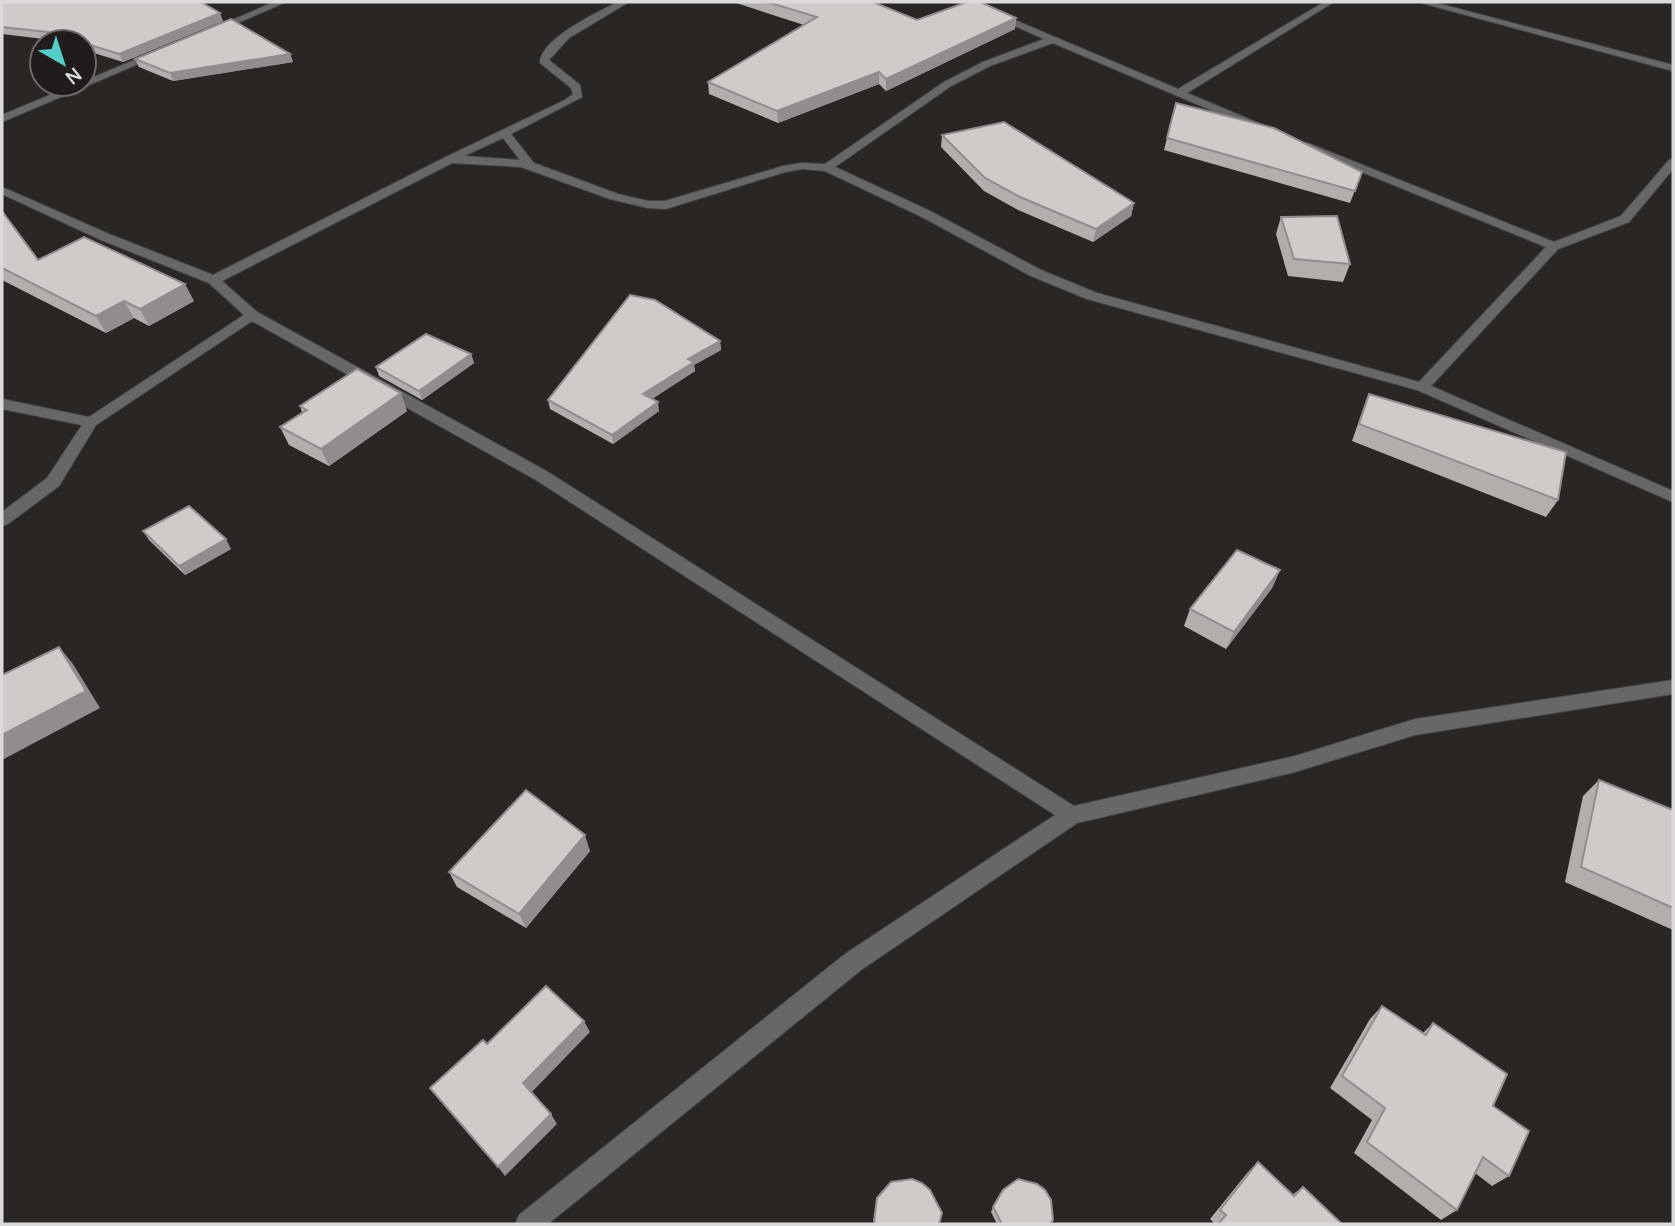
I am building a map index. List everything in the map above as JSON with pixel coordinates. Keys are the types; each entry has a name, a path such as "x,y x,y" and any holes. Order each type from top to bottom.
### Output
{"street":[{"path":"205,34 281,2"},
{"path":"214,280 450,159 569,102 578,95 576,88 544,61 545,53 558,41 624,2"},
{"path":"965,2 1265,130"},
{"path":"1177,94 1330,2"},
{"path":"1423,2 1673,68"},
{"path":"827,168 921,100 966,74 1051,40"},
{"path":"2,119 167,50"},
{"path":"505,133 530,166"},
{"path":"1290,140 1554,246"},
{"path":"450,159 530,166 626,201 646,205 666,205 783,169 802,166 827,168 926,214 1036,273 1092,296 1422,387 1673,497"},
{"path":"1422,387 1554,246 1625,219 1673,162"},
{"path":"2,190 128,246 214,280 252,315 542,476 1072,815"},
{"path":"2,520 53,482 91,422 252,315"},
{"path":"2,404 91,422"},
{"path":"528,1224 853,962 1072,815 1295,764 1415,727 1673,687"}],"building":[{"path":"201,2 220,13 119,54 98,47 98,28 28,30 2,27 2,3"},
{"path":"767,2 873,2 917,20 967,2 980,2 1016,18 886,79 879,72 777,111 708,82 817,17"},
{"path":"231,19 290,54 170,73 135,59"},
{"path":"1176,103 1274,128 1362,172 1355,191 1167,138"},
{"path":"1004,122 1134,203 1096,229 1020,197 985,178 942,135"},
{"path":"2,211 38,260 84,237 185,284 140,309 124,301 96,316 2,268"},
{"path":"1337,216 1350,264 1294,259 1281,217"},
{"path":"630,295 655,300 720,341 688,359 694,362 643,394 658,402 612,435 548,400"},
{"path":"426,334 471,354 419,391 376,367"},
{"path":"357,369 401,393 321,449 280,427 307,410 300,406"},
{"path":"1369,394 1566,452 1558,500 1359,424"},
{"path":"189,506 226,539 179,566 143,531"},
{"path":"1237,550 1280,570 1234,632 1190,609"},
{"path":"59,647 86,691 2,735 2,675"},
{"path":"1599,780 1673,810 1673,908 1581,867"},
{"path":"526,790 585,835 519,914 449,872"},
{"path":"546,986 584,1021 523,1083 551,1114 498,1167 430,1088 483,1040 487,1044"},
{"path":"1382,1006 1426,1035 1433,1023 1507,1074 1493,1106 1529,1131 1509,1176 1483,1157 1457,1210 1367,1142 1385,1108 1342,1076"},
{"path":"1258,1162 1294,1196 1303,1187 1342,1224 1218,1224 1226,1215 1220,1210"},
{"path":"912,1179 930,1190 942,1213 939,1224 876,1224 874,1221 877,1198 891,1182"},
{"path":"1018,1179 1037,1184 1045,1190 1051,1200 1053,1220 1050,1224 1002,1224 993,1207 1003,1190"}]}
